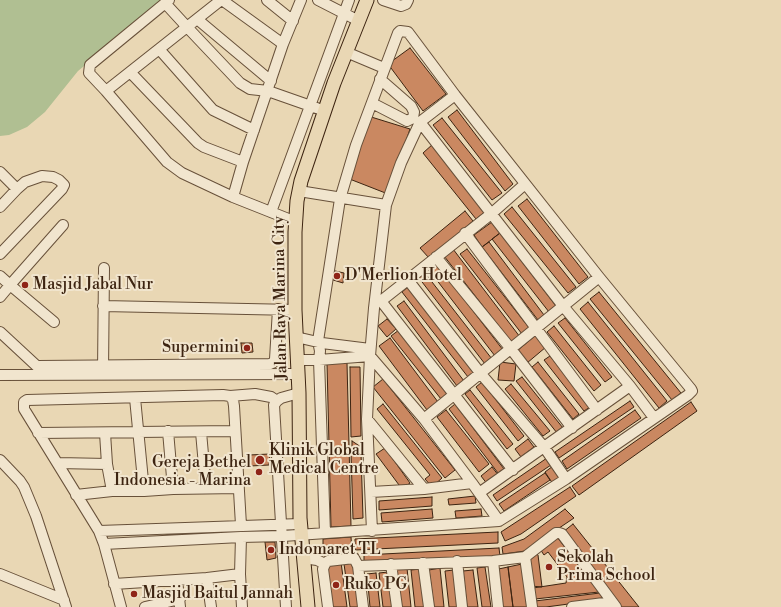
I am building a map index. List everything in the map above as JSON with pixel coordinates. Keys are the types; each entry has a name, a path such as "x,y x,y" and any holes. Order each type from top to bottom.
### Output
{"main road":[{"name":"Jalan Raya Marina City","path":"308,607 300,529 299,393 296,360 296,222 299,191 324,111 367,0"}],"street":[{"path":"106,91 221,0 283,44"},
{"path":"267,0 293,21"},
{"path":"233,197 243,162 283,44 301,0"},
{"path":"318,0 359,21"},
{"path":"271,212 348,0"},
{"path":"383,0 401,6 406,4 408,0"},
{"path":"269,86 250,88 240,83 186,27 167,1 90,65 89,73 167,162 182,173 233,197 296,222"},
{"path":"197,19 269,86 309,106 324,111"},
{"path":"99,531 241,525 281,525 325,533 372,531 502,518 566,479 692,391 454,95 408,32 403,31 398,33 384,68 356,146 340,199 318,341 320,351 319,360 325,533"},
{"path":"159,49 213,110 254,130"},
{"path":"346,52 384,68"},
{"path":"130,72 204,147 243,162"},
{"path":"372,103 407,121 413,118 414,112 411,106 380,80"},
{"path":"372,531 367,419 370,353 378,299 386,205 401,163 420,122 454,95"},
{"path":"420,122 563,306 630,386 654,418"},
{"path":"0,172 17,189"},
{"path":"0,207 25,182 42,176 53,177 59,180 64,186 0,254"},
{"path":"378,299 408,280 465,233 491,214 525,184"},
{"path":"299,191 340,199 386,205"},
{"path":"0,297 63,225"},
{"path":"465,233 597,410"},
{"path":"436,257 511,349 572,428"},
{"path":"103,370 104,268"},
{"path":"0,276 54,322"},
{"path":"424,419 599,277"},
{"path":"408,280 481,374 544,447 566,479"},
{"path":"378,299 513,470"},
{"path":"103,306 295,310"},
{"path":"230,369 270,364 274,362 278,309"},
{"path":"0,332 46,374"},
{"path":"296,337 370,353 424,419 480,494 502,518"},
{"path":"296,360 319,360 370,353"},
{"path":"38,366 103,370 230,369 298,374"},
{"path":"0,375 46,374 103,370"},
{"path":"480,494 630,386"},
{"path":"286,607 283,536 281,525 274,405 281,398 299,393"},
{"path":"121,607 99,531 24,409 24,402 27,400 230,396 255,394 271,397 277,401"},
{"path":"230,396 233,400 234,406 241,525"},
{"path":"135,398 144,491"},
{"path":"367,419 424,489"},
{"path":"168,431 174,489"},
{"path":"38,433 235,431"},
{"path":"201,432 206,488"},
{"path":"105,433 107,464 112,491"},
{"path":"0,460 24,487 36,516 65,604"},
{"path":"58,463 107,464"},
{"path":"371,492 424,489 472,483"},
{"path":"76,495 112,491 238,488"},
{"path":"253,526 254,536"},
{"path":"177,528 178,540"},
{"path":"104,544 254,536 283,536 300,529"},
{"path":"358,566 457,561 493,561 525,557 559,533 562,534 614,604"},
{"path":"241,537 240,574 242,607"},
{"path":"525,557 532,607"},
{"path":"302,558 317,560 325,564"},
{"path":"328,607 324,569 325,564 328,561 354,558 358,566 363,607"},
{"path":"457,561 462,607"},
{"path":"493,561 498,607"},
{"path":"423,563 429,607"},
{"path":"391,564 397,607"},
{"path":"0,574 65,604"},
{"path":"114,584 207,578 240,574"},
{"path":"207,578 211,607"},
{"path":"145,607 180,603 177,580"},
{"path":"572,607 614,604"}],"green space":[{"path":"0,0 164,0 78,71 45,112 27,127 9,135 0,136"}],"building":[{"path":"410,48 446,94 423,111 388,64"},
{"path":"457,110 513,184 505,191 448,117"},
{"path":"368,116 410,129 388,194 347,178"},
{"path":"442,118 502,193 492,200 433,125"},
{"path":"433,144 486,211 476,219 423,153"},
{"path":"527,199 588,277 579,284 518,206"},
{"path":"512,207 576,287 568,293 504,214"},
{"path":"465,211 473,221 429,258 420,248"},
{"path":"492,222 500,233 482,247 474,235"},
{"path":"500,233 556,306 549,312 492,239"},
{"path":"489,242 544,315 538,320 482,247"},
{"path":"453,249 520,337 512,343 444,256"},
{"path":"467,249 530,329 522,334 460,254"},
{"path":"437,264 503,350 495,356 429,270"},
{"name":"D'Merlion Hotel","path":"331,270 344,273 343,283 330,279"},
{"path":"425,273 492,359 485,364 419,278"},
{"path":"409,286 475,371 468,377 402,292"},
{"path":"599,292 681,393 672,400 590,299"},
{"path":"404,301 464,381 457,386 397,306"},
{"path":"588,302 667,401 659,408 580,309"},
{"path":"565,318 612,377 605,382 558,323"},
{"path":"387,319 396,329 387,337 378,326"},
{"path":"554,326 601,385 594,391 547,332"},
{"path":"399,330 449,393 441,399 391,336"},
{"path":"536,335 546,347 527,363 517,351"},
{"path":"390,338 438,402 427,410 379,346"},
{"name":"Supermini","path":"241,343 252,343 253,352 242,353"},
{"path":"550,356 590,407 584,411 544,360"},
{"path":"500,362 516,364 514,381 498,380"},
{"path":"538,362 579,414 573,419 532,367"},
{"path":"327,363 347,363 351,526 331,527"},
{"path":"350,367 360,367 361,436 351,437"},
{"path":"522,377 563,428 557,433 516,381"},
{"path":"383,379 455,470 445,478 373,387"},
{"path":"482,382 524,436 518,441 476,387"},
{"path":"511,384 550,431 543,436 505,389"},
{"path":"470,390 513,444 507,449 465,394"},
{"path":"630,401 634,407 559,458 555,452"},
{"path":"691,402 697,411 579,495 572,486"},
{"path":"383,404 442,478 432,487 425,479 430,475 377,409"},
{"path":"455,404 504,469 498,473 449,409"},
{"path":"446,410 489,464 479,472 437,417"},
{"path":"635,410 641,418 567,469 562,461"},
{"path":"528,439 534,447 521,457 515,449"},
{"path":"352,441 367,451 352,452"},
{"path":"385,448 410,483 402,489 376,454"},
{"path":"351,453 361,453 363,518 353,519"},
{"name":"Klinik Global Medical Centre","path":"270,454 269,465 250,466 249,455"},
{"path":"547,458 551,465 497,501 493,495"},
{"path":"553,466 561,479 553,484 545,472"},
{"path":"492,467 499,476 488,485 481,476"},
{"path":"545,473 550,480 504,511 499,504"},
{"path":"570,487 576,496 521,534 505,541 501,532"},
{"path":"475,496 476,503 449,505 448,499"},
{"path":"432,497 432,506 379,510 379,501"},
{"path":"432,509 433,518 382,522 381,513"},
{"path":"481,509 482,516 456,518 455,511"},
{"path":"565,509 574,518 525,551 503,554 502,547 524,539"},
{"path":"573,524 639,607 621,607 563,532"},
{"path":"498,532 498,543 355,550 355,539"},
{"path":"351,537 352,552 323,554 323,539"},
{"path":"557,537 599,592 535,599 533,588 566,583 567,577 548,552 544,555 540,549"},
{"name":"Indomaret TL","path":"265,542 275,542 276,558 267,560"},
{"path":"499,548 500,556 364,563 364,555"},
{"path":"536,553 538,555 542,587 531,586 528,558"},
{"name":"Ruko PG","path":"341,562 347,607 329,607 325,564"},
{"path":"354,562 360,607 350,607 344,564"},
{"path":"522,564 527,607 513,607 508,567"},
{"path":"485,567 491,607 482,607 477,568"},
{"path":"508,567 513,607 499,607 494,570"},
{"path":"407,568 411,607 400,607 396,569"},
{"path":"440,568 444,607 434,607 429,570"},
{"path":"421,569 426,607 415,607 411,570"},
{"path":"454,570 458,607 449,607 445,571"},
{"path":"473,570 478,607 467,607 463,571"},
{"path":"388,572 393,607 383,607 379,573"},
{"path":"376,573 380,607 370,607 367,574"},
{"path":"600,593 606,599 536,607 535,601"}],"place":[{"name":"D'Merlion Hotel","path":"337,276"},
{"name":"Masjid Jabal Nur","path":"25,285"},
{"name":"Supermini","path":"247,348"},
{"name":"Klinik Global Medical Centre","path":"260,460"},
{"name":"Gereja Bethel Indonesia - Marina","path":"259,472"},
{"name":"Indomaret TL","path":"271,550"},
{"name":"Sekolah Prima School","path":"549,567"},
{"name":"Ruko PG","path":"336,585"},
{"name":"Masjid Baitul Jannah","path":"134,594"}]}
